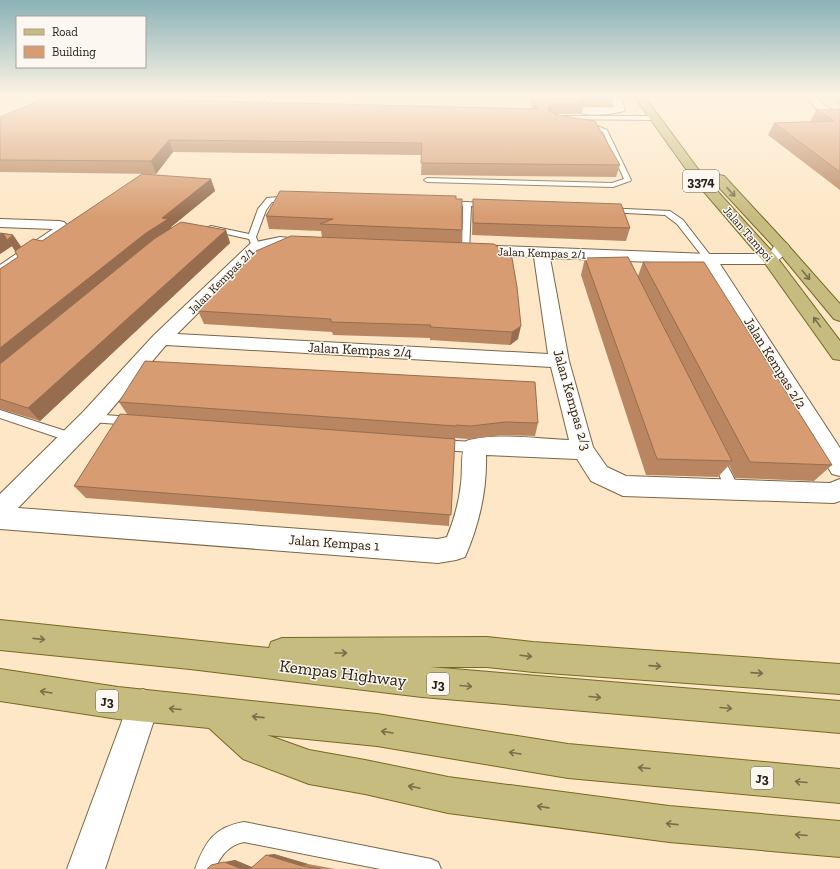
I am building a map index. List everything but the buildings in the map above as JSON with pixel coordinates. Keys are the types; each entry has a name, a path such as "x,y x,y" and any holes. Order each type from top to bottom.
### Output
{"main road":[{"name":"Jalan Tampoi","path":"668,137 697,176 770,259 840,354"},
{"name":"Jalan Tampoi","path":"713,173 781,246 840,315"},
{"name":"Kempas Highway","path":"0,635 190,654 422,682 840,717"},
{"path":"190,654 487,652 533,657 840,679"},
{"name":"J3","path":"0,685 143,705 377,730 568,761 840,786"},
{"path":"214,712 255,747 309,768 365,777 456,796 669,824 840,839"}],"street":[{"path":"0,223 59,225 62,227 60,231 0,272"},
{"name":"Jalan Kempas 2/1","path":"0,510 70,437 91,418 161,339 254,241 317,244"},
{"path":"770,259 778,253 781,246"},
{"name":"Jalan Kempas 2/1","path":"459,249 709,259 770,259"},
{"name":"Jalan Kempas 2/3","path":"541,253 559,362 584,450 599,474 623,486 733,490 837,491"},
{"name":"Jalan Kempas 2/2","path":"709,259 840,467"},
{"name":"Jalan Kempas 2/4","path":"161,339 559,362"},
{"path":"474,447 500,446 584,450"},
{"name":"Jalan Kempas 1","path":"0,518 438,551 456,548 464,530 476,466 474,447"},
{"path":"86,869 143,705"}],"lane":[{"path":"427,180 613,185 628,180 608,137"},
{"path":"203,226 254,241 262,208 270,200 297,198"},
{"path":"440,203 499,206"},
{"path":"459,249 467,204"},
{"path":"602,210 667,213 680,222 709,259"},
{"path":"619,256 626,270"},
{"path":"0,414 70,437"},
{"path":"91,418 146,422"},
{"path":"427,444 474,447"},
{"path":"712,447 733,490"},
{"path":"205,869 216,847 224,838 234,833 244,832 431,869"}]}
